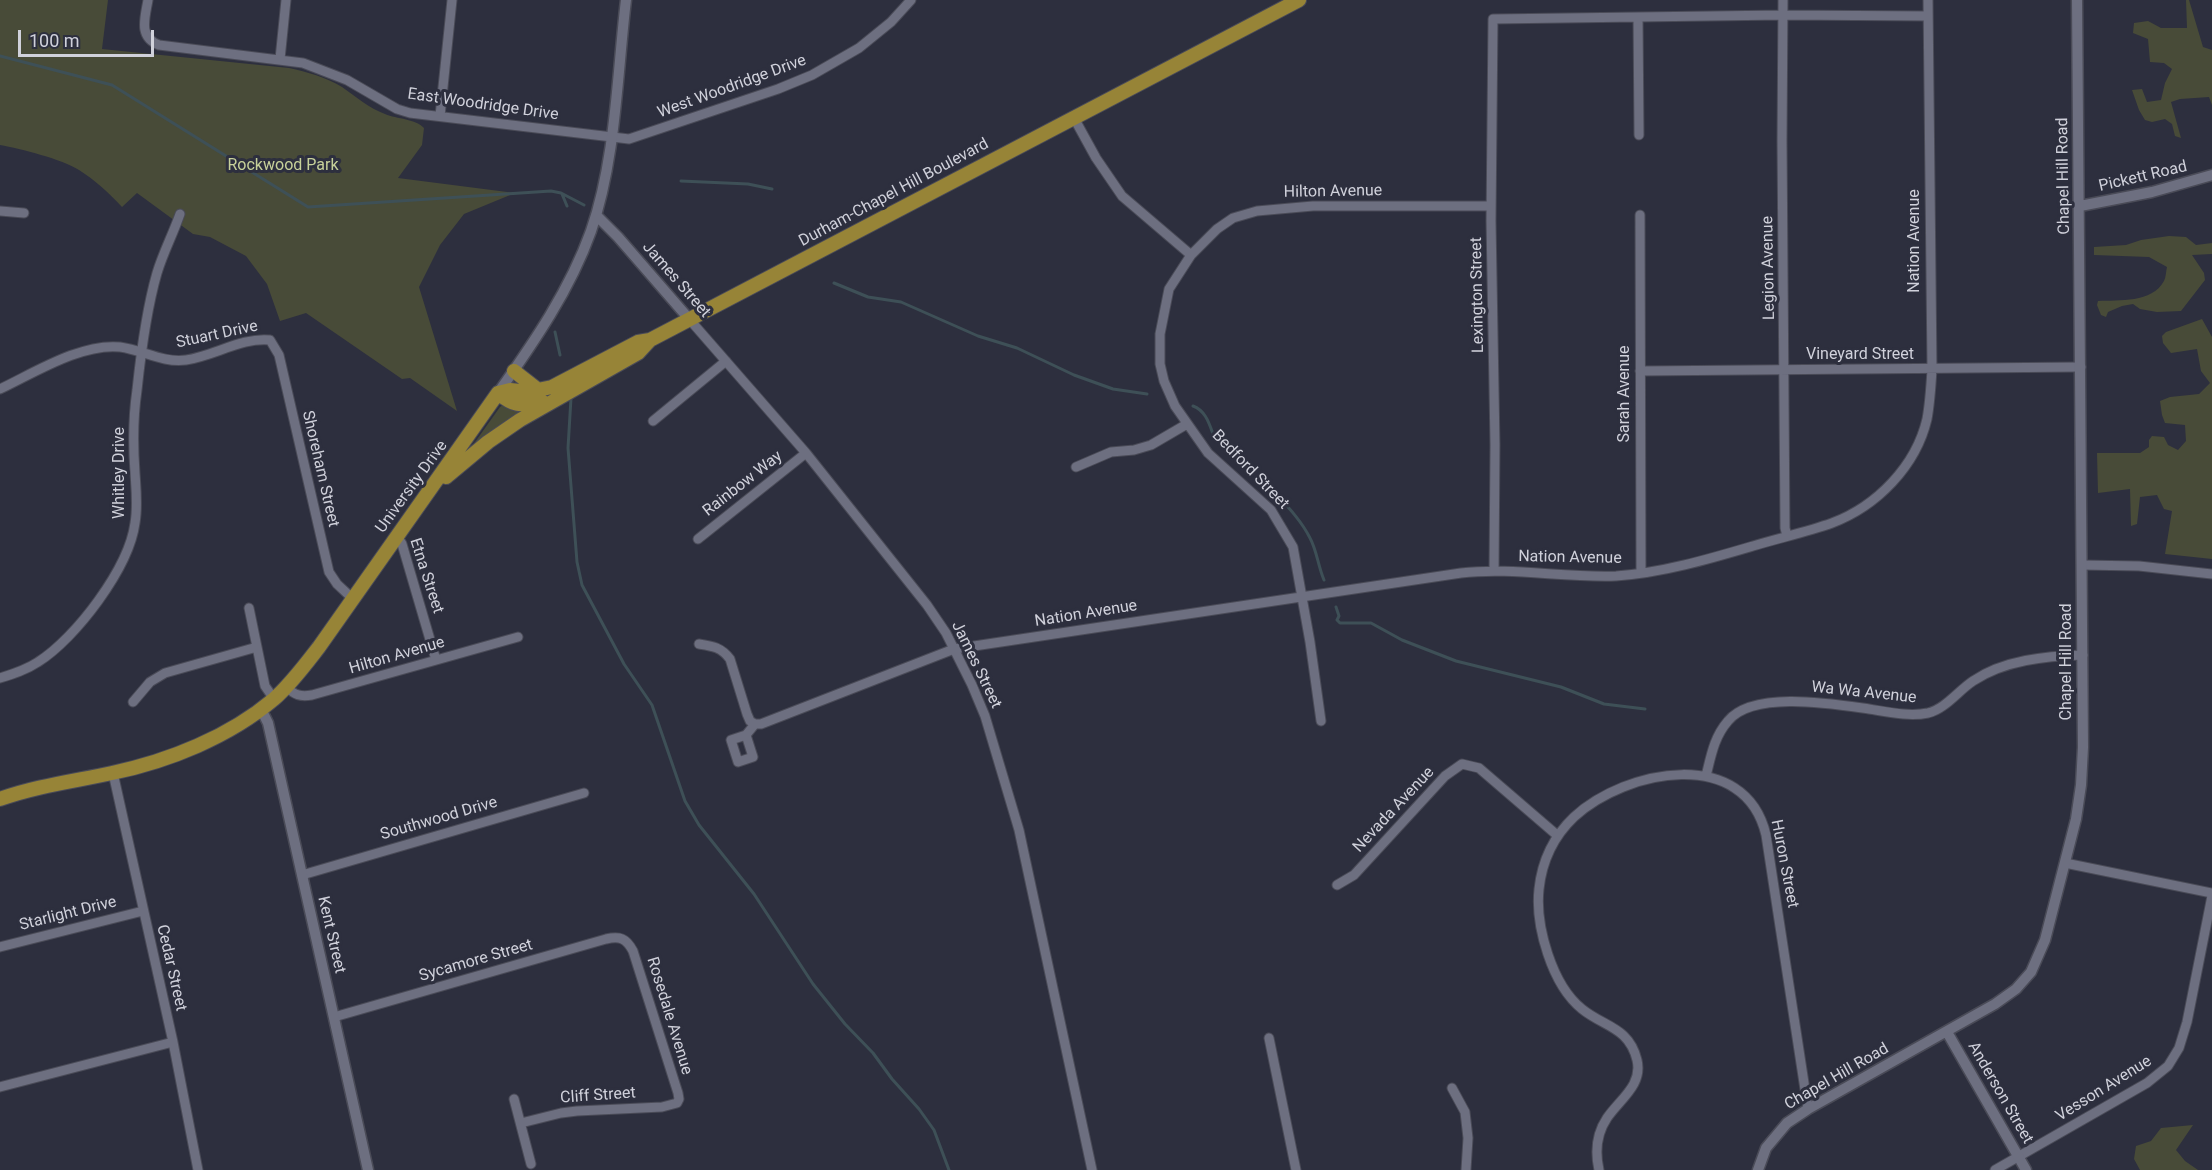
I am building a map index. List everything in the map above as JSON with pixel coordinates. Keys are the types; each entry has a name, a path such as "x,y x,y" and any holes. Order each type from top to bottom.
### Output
{"main road":[{"name":"Durham-Chapel Hill Boulevard","path":"498,393 510,390 528,392 558,385 638,342 650,340 1299,0"},
{"path":"428,492 488,442 553,401 638,353 650,340"},
{"path":"514,371 537,389"},
{"path":"498,393 511,403 518,405 553,401"},
{"name":"University Drive","path":"1,796 147,765 187,750 226,730 274,699 319,647 498,393"}],"street":[{"name":"East Woodridge Drive","path":"148,0 145,35 159,45 280,59 321,69 347,80 397,109 410,113 610,137"},
{"path":"280,59 286,0"},
{"path":"440,116 452,0"},
{"name":"University Drive","path":"498,393 565,291 596,215 604,182 626,0"},
{"name":"West Woodridge Drive","path":"610,137 629,139 740,103 805,78 859,48 891,22 911,0"},
{"name":"Legion Avenue","path":"1783,0 1782,141 1785,528 1787,536"},
{"name":"Nation Avenue","path":"755,724 772,720 954,649 1461,573 1494,570 1573,576 1641,573 1688,563 1843,519 1873,501 1904,467 1925,425 1932,369 1928,0"},
{"name":"Chapel Hill Road","path":"1758,1170 1766,1148 1779,1130 1808,1109 2008,996 2031,972 2045,940 2076,819 2081,785 2083,655 2077,0"},
{"path":"1639,135 1638,17 1928,16"},
{"name":"Lexington Street","path":"1494,570 1495,445 1491,206 1493,19 1638,17"},
{"path":"1074,118 1096,158 1122,196 1191,255"},
{"name":"Pickett Road","path":"2079,206 2161,190 2212,175"},
{"name":"Hilton Avenue","path":"1191,255 1217,229 1228,222 1270,208 1491,206"},
{"path":"0,211 24,213"},
{"name":"Whitley Drive","path":"0,678 36,664 62,644 80,623 124,560 136,521 136,391 150,299 158,270 180,214"},
{"name":"James Street","path":"596,215 618,237 806,453 927,605 946,633 985,716 1019,830 1092,1170"},
{"name":"Sarah Avenue","path":"1640,215 1641,573"},
{"name":"Bedford Street","path":"1191,255 1169,289 1159,344 1164,381 1175,406 1187,424 1216,462 1257,497 1277,518 1296,555 1321,721"},
{"name":"Stuart Drive","path":"0,389 63,359 98,348 117,347 158,358 183,361 261,339 270,340"},
{"name":"Shoreham Street","path":"270,340 279,355 329,572 352,599"},
{"path":"653,421 726,361"},
{"name":"Vineyard Street","path":"1640,371 2081,367"},
{"path":"1076,467 1111,452 1134,450 1151,445 1187,424"},
{"name":"Rainbow Way","path":"698,539 806,453"},
{"name":"Etna Street","path":"397,536 402,544 436,660"},
{"path":"2082,565 2139,566 2212,574"},
{"path":"249,608 265,686 274,699"},
{"name":"Hilton Avenue","path":"286,687 295,695 302,697 312,695 518,637"},
{"path":"699,644 717,647 730,659 747,714 750,721 755,724 746,735"},
{"path":"133,702 150,682 165,673 257,647"},
{"name":"Wa Wa Avenue","path":"1706,776 1719,734 1735,714 1749,708 1772,702 1794,701 1891,713 1927,713 1935,711 1974,680 1989,672 2033,660 2083,655"},
{"name":"Kent Street","path":"261,709 268,723 368,1170"},
{"name":"Nevada Avenue","path":"1337,885 1354,875 1445,776 1462,764 1479,768 1558,836"},
{"name":"Cedar Street","path":"113,773 173,1042 198,1170"},
{"name":"Huron Street","path":"1599,1170 1596,1154 1599,1138 1606,1119 1633,1087 1636,1076 1636,1059 1630,1044 1620,1030 1594,1017 1577,1005 1565,990 1550,958 1542,930 1538,903 1539,889 1546,858 1558,836 1574,818 1586,807 1620,789 1641,782 1677,774 1706,776 1723,781 1744,794 1753,803 1763,823 1808,1109"},
{"name":"Southwood Drive","path":"302,875 584,793"},
{"path":"2065,863 2212,895"},
{"name":"Vesson Avenue","path":"1995,1170 2147,1083 2168,1066 2179,1048 2187,1022 2212,895"},
{"name":"Starlight Drive","path":"0,947 142,911"},
{"name":"Sycamore Street","path":"334,1017 606,939 620,937 625,940"},
{"name":"Rosedale Avenue","path":"625,940 633,951 678,1093 677,1103"},
{"name":"Anderson Street","path":"1947,1032 2026,1170"},
{"path":"1269,1038 1296,1170"},
{"path":"0,1087 173,1042"},
{"path":"1452,1088 1465,1112 1468,1138 1466,1170"},
{"path":"514,1099 531,1164"},
{"name":"Cliff Street","path":"521,1124 561,1113 662,1107 677,1103"}],"green space":[{"name":"Rockwood Park","path":"0,0 108,0 102,49 289,68 323,78 336,83 379,112 416,123 424,128 422,145 398,178 515,193 464,214 440,245 419,287 457,411 410,378 402,379 306,313 280,321 267,284 246,256 210,237 193,234 137,193 122,207 96,182 72,166 41,155 0,145"},
{"path":"2186,0 2189,0 2203,47 2212,50 2212,105 2209,97 2180,99 2171,102 2181,138 2175,136 2172,124 2165,119 2152,122 2145,120 2139,110 2132,90 2142,89 2147,102 2161,100 2165,83 2172,69 2164,63 2150,62 2148,39 2133,33 2134,23 2148,21 2161,28 2187,28"},
{"path":"2169,236 2186,237 2196,245 2212,243 2212,254 2192,255 2204,273 2205,280 2181,311 2157,312 2140,309 2133,304 2108,312 2106,317 2101,315 2097,305 2098,301 2134,299 2152,293 2164,281 2167,267 2149,257 2094,255 2094,247 2126,245 2141,240"},
{"path":"2202,319 2212,337 2212,559 2165,554 2172,511 2164,509 2157,495 2140,497 2137,524 2131,526 2130,489 2098,493 2097,453 2140,453 2149,447 2149,440 2152,436 2164,437 2168,445 2178,450 2186,441 2185,425 2165,423 2160,401 2170,397 2199,394 2210,383 2201,371 2197,349 2171,353 2163,343 2162,336 2166,332"},
{"path":"503,405 528,412 468,452 500,407"},
{"path":"2193,1125 2176,1150 2185,1161 2198,1170 2140,1170 2134,1159 2136,1146 2151,1141 2161,1128"}],"waterway":[{"path":"0,56 112,85 308,207 551,191 561,193 584,205"},
{"path":"681,181 748,184 772,189"},
{"path":"562,194 567,206"},
{"path":"834,283 868,297 901,302 978,336 1017,348 1074,375 1113,389 1147,394"},
{"path":"555,332 560,355"},
{"path":"571,398 568,448 577,562 582,585 624,664 652,705 685,801 699,825 754,894 813,984 919,1109 934,1130 949,1170"},
{"path":"1193,406 1205,415 1215,439"},
{"path":"1274,492 1306,531 1324,580"},
{"path":"1336,607 1339,616 1337,620 1340,623 1371,623 1402,640 1456,661 1561,687 1604,704 1645,709"}]}
